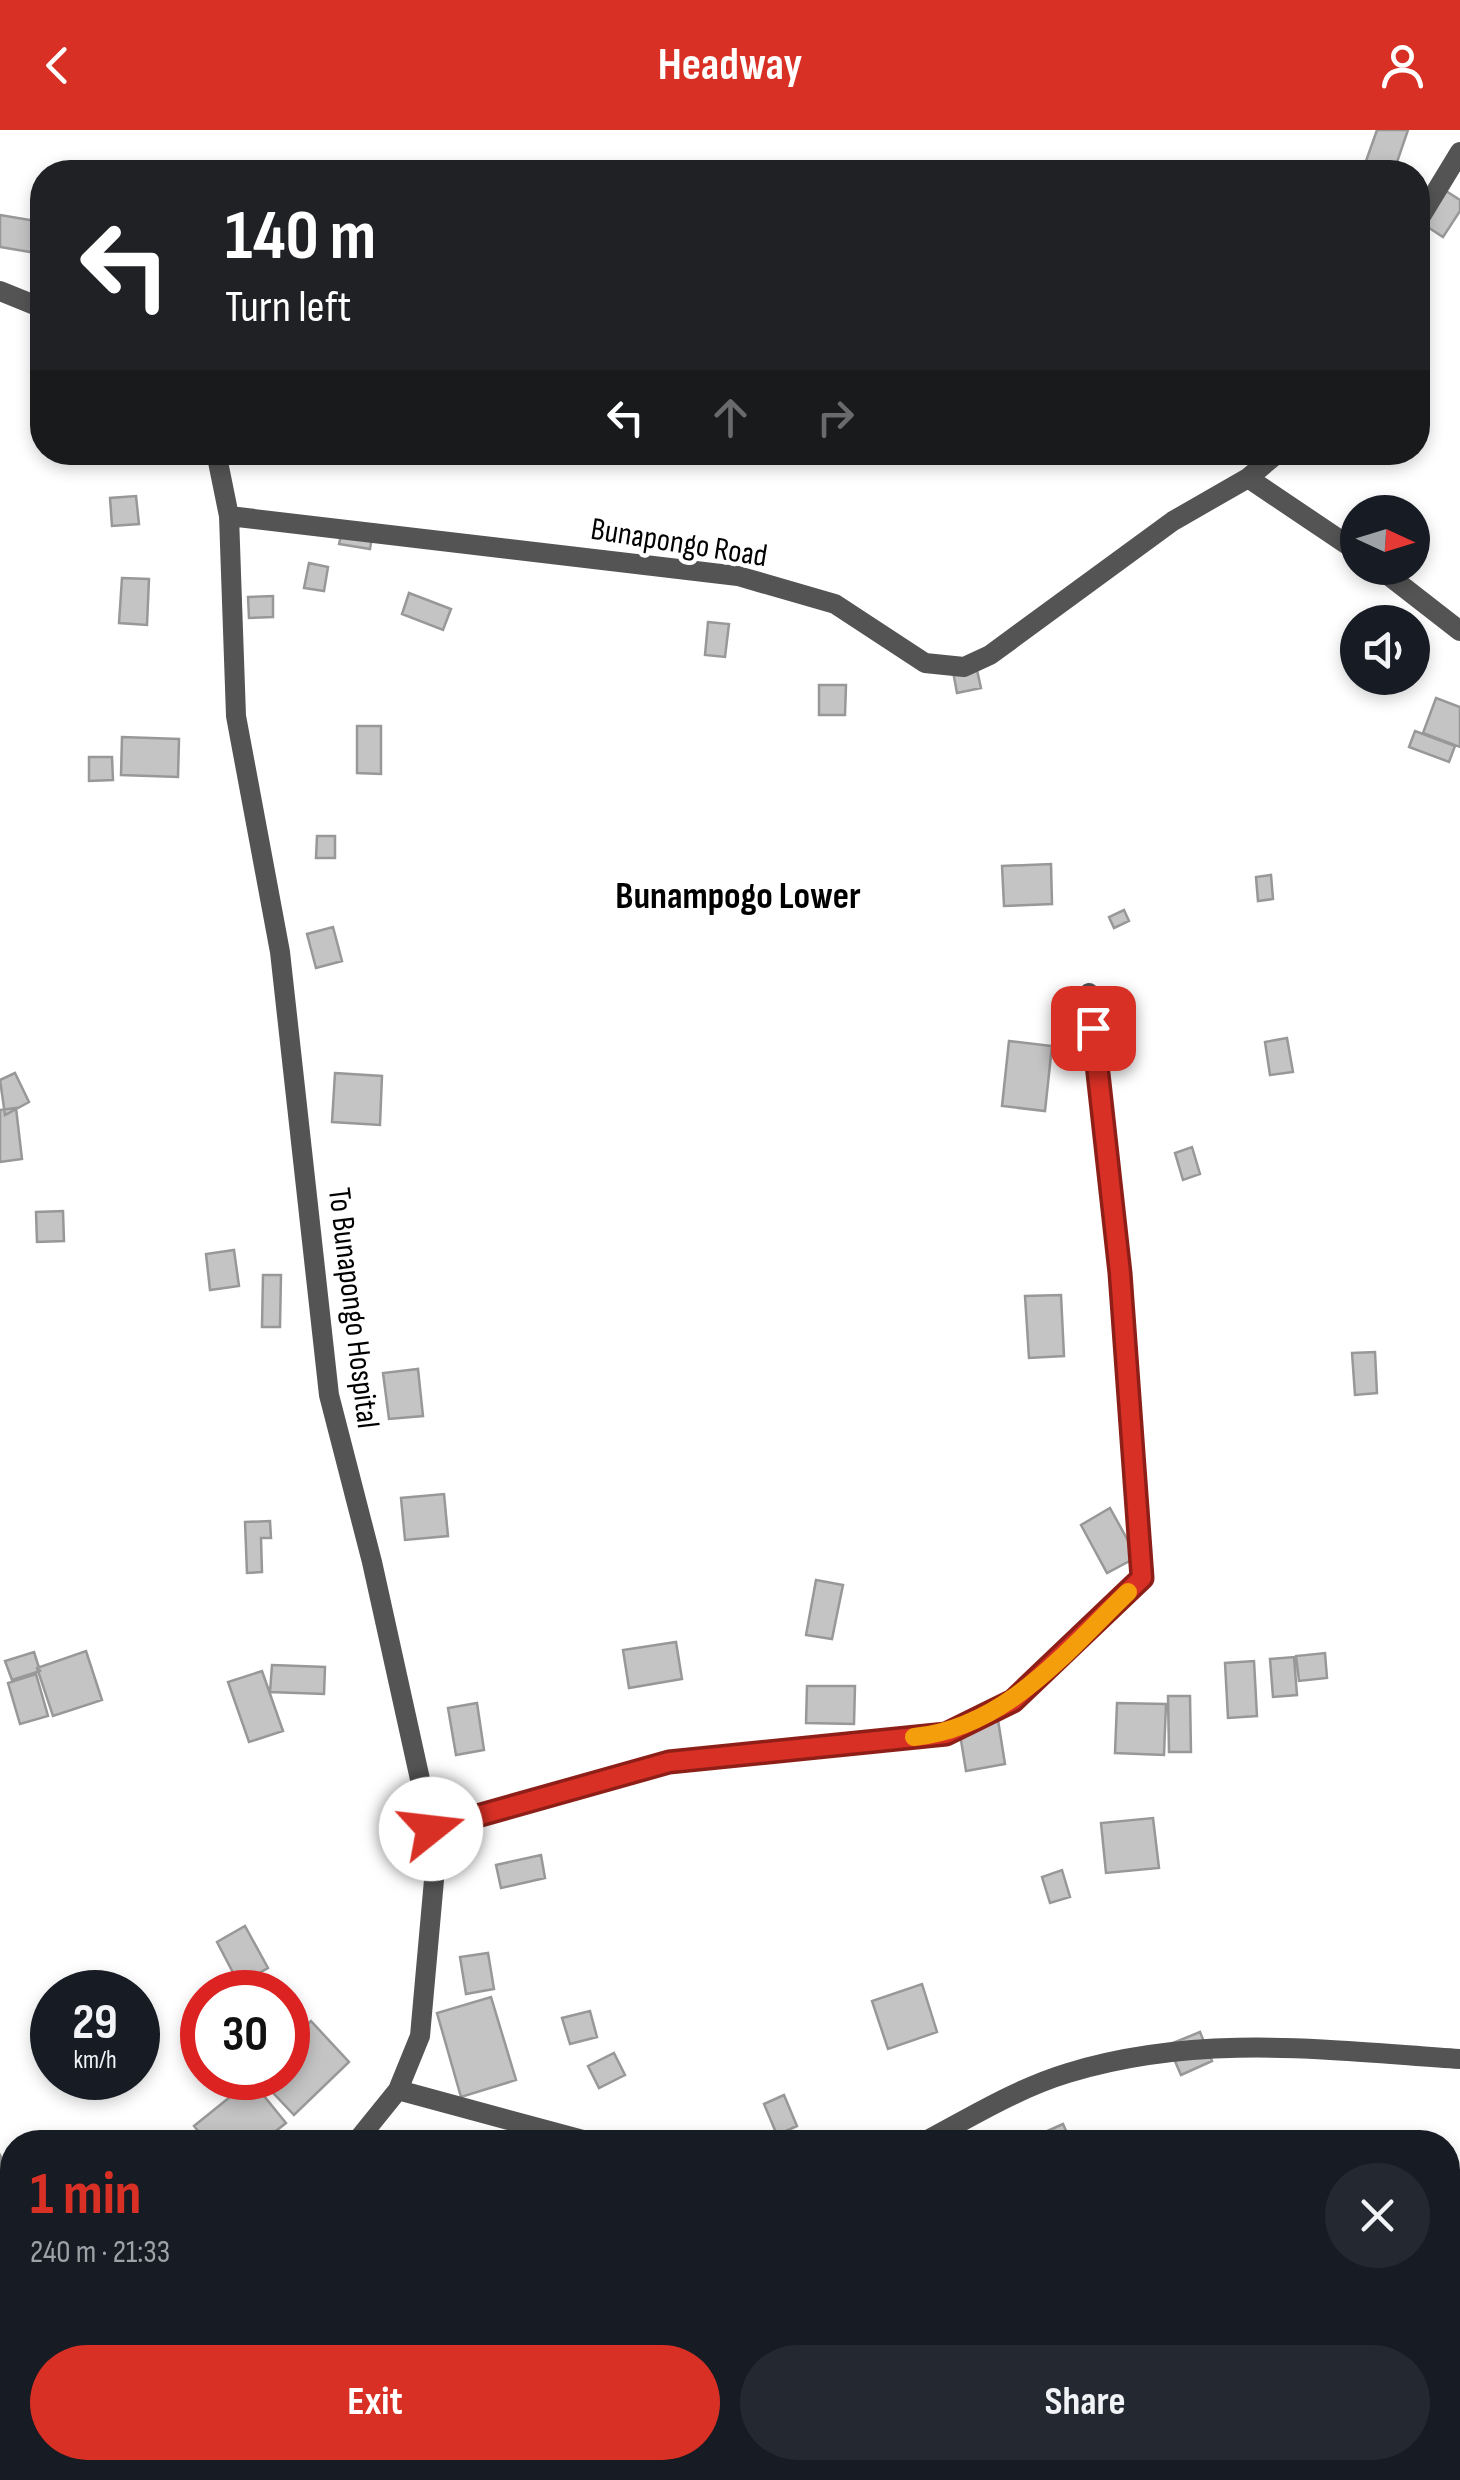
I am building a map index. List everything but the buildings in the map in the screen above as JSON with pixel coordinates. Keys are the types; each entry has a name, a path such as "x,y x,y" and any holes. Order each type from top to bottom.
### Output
{"street":[{"path":"1430,201 1460,152"},
{"path":"0,291 30,303"},
{"path":"219,465 229,516"},
{"name":"Bunapongo Road","path":"229,516 738,576 835,604 925,662 946,668 964,666 990,655 1173,521 1264,465"},
{"path":"1248,478 1340,540"},
{"name":"To Bunapongo Hospital","path":"229,516 236,716 280,952 329,1395 372,1562 431,1829 434,1880 422,2020 398,2090 366,2130"},
{"path":"1401,585 1460,631"},
{"path":"431,1829 669,1762 946,1734 1013,1701 1142,1578 1120,1273 1089,994"},
{"path":"949,2130 1064,2074 1137,2055 1246,2044 1460,2060"},
{"path":"398,2090 546,2130"}],"slow traffic":[{"path":"914,1737 946,1734 1013,1701 1128,1592"}],"district":[{"name":"Bunampogo Lower","path":"738,896"}],"route":[{"path":"431,1829 669,1762 946,1734 1013,1701 1142,1578 1128,1436 1120,1273 1093,1028"}]}
